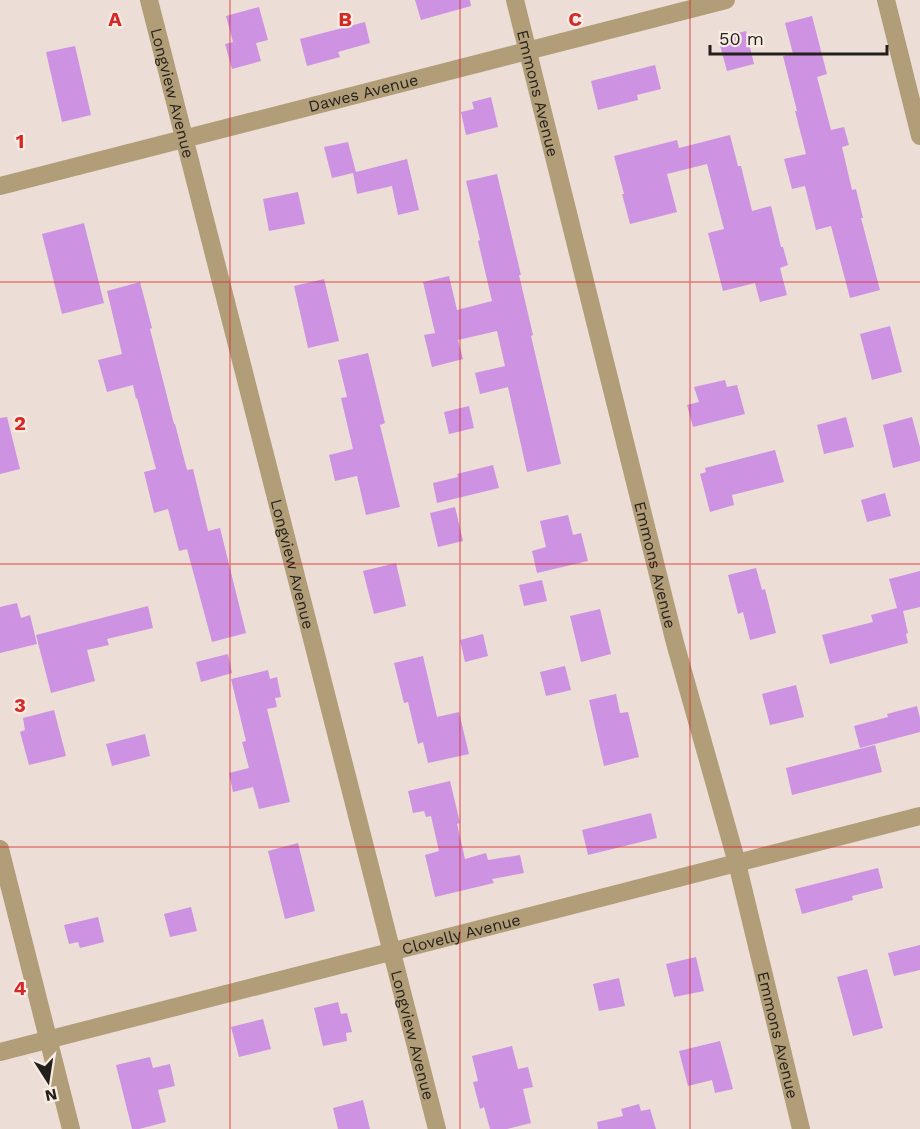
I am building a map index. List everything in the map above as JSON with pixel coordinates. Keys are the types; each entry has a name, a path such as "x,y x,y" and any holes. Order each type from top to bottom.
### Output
{"street":[{"name":"Longview Avenue","path":"148,0 437,1129"},
{"name":"Emmons Avenue","path":"515,0 675,643 736,863 801,1129"},
{"name":"Dawes Avenue","path":"0,186 726,0"},
{"path":"886,0 920,136"},
{"name":"Clovelly Avenue","path":"0,1052 920,816"},
{"path":"0,849 71,1129"}],"building":[{"path":"415,0 470,0 471,6 421,20"},
{"path":"259,7 268,40 256,43 261,61 232,69 225,44 233,42 226,16"},
{"path":"812,16 827,74 817,77 831,130 844,127 849,145 842,147 852,190 856,189 863,218 861,218 880,290 850,298 831,226 816,230 805,186 792,189 784,159 806,154 783,56 793,54 785,23"},
{"path":"365,22 370,43 338,52 340,57 307,66 300,39"},
{"path":"746,31 754,64 727,71 718,38"},
{"path":"75,46 91,115 62,122 46,52"},
{"path":"655,65 661,89 637,95 638,100 598,110 591,81"},
{"path":"491,97 498,127 466,135 461,112 474,109 472,102"},
{"path":"730,135 738,166 741,166 752,211 771,206 788,265 780,268 787,295 760,302 755,283 723,291 708,233 724,229 707,164 667,174 677,212 630,224 614,156 677,140 679,148"},
{"path":"348,142 356,172 407,159 419,210 398,215 392,186 357,194 353,173 332,178 324,147"},
{"path":"497,174 561,464 527,472 508,387 480,394 475,373 505,366 497,331 458,340 463,359 432,367 424,335 435,333 423,282 449,276 457,310 492,301 466,181"},
{"path":"298,192 305,224 269,231 263,199"},
{"path":"84,223 104,303 62,314 42,234"},
{"path":"324,279 339,341 308,348 294,286"},
{"path":"140,282 187,470 193,469 208,531 220,528 246,633 212,642 187,549 179,551 168,509 154,513 144,472 156,469 133,385 107,392 98,360 122,354 107,291"},
{"path":"890,326 902,372 872,380 860,334"},
{"path":"368,353 385,423 380,425 400,507 366,515 357,476 335,481 329,455 353,449 341,398 347,397 338,360"},
{"path":"725,380 727,387 737,385 745,414 693,427 687,405 699,402 694,387"},
{"path":"469,406 474,428 449,434 444,412"},
{"path":"7,417 20,469 0,474 0,418"},
{"path":"846,417 854,447 824,454 817,425"},
{"path":"912,417 920,447 920,461 893,468 883,425"},
{"path":"775,450 784,482 732,495 734,505 710,512 700,474 706,472 705,468"},
{"path":"493,465 499,488 437,503 433,483"},
{"path":"885,493 891,516 867,522 861,500"},
{"path":"455,507 463,541 438,547 430,513"},
{"path":"568,515 573,535 581,533 588,561 537,573 532,551 546,547 540,521"},
{"path":"396,563 406,606 374,614 363,571"},
{"path":"756,568 762,590 765,589 776,633 750,640 743,612 738,614 728,575"},
{"path":"920,571 920,607 903,611 908,643 830,664 822,635 873,622 871,615 897,608 889,579"},
{"path":"542,580 547,601 524,606 519,585"},
{"path":"17,603 21,618 30,615 37,644 0,653 0,607"},
{"path":"148,606 153,628 107,639 109,645 87,650 95,681 51,693 36,635"},
{"path":"600,609 611,654 581,662 570,616"},
{"path":"483,634 488,656 465,662 460,640"},
{"path":"228,654 232,673 201,682 196,662"},
{"path":"423,656 437,717 459,712 469,754 428,763 423,742 418,744 408,702 404,703 394,663"},
{"path":"565,666 571,690 546,696 540,672"},
{"path":"268,670 270,679 277,677 281,697 275,698 277,707 267,709 290,802 259,809 253,787 233,792 229,773 249,768 242,742 246,741 231,679"},
{"path":"796,685 804,717 770,725 762,694"},
{"path":"616,694 620,713 628,712 639,757 604,766 589,700"},
{"path":"917,706 920,732 860,748 854,726"},
{"path":"54,710 66,756 29,765 20,732 25,730 23,718"},
{"path":"145,734 150,756 112,766 106,744"},
{"path":"875,745 882,772 792,795 786,768"},
{"path":"450,781 460,823 457,824 465,859 486,853 488,860 520,855 524,873 492,879 494,883 435,897 425,855 439,851 431,816 426,817 424,811 413,813 408,791"},
{"path":"651,813 657,838 588,855 582,830"},
{"path":"298,843 315,911 285,919 268,851"},
{"path":"878,868 883,888 852,896 853,900 802,914 795,889"},
{"path":"191,907 197,931 170,937 164,914"},
{"path":"98,917 104,942 80,948 78,942 69,944 64,925"},
{"path":"920,945 920,970 894,976 888,953"},
{"path":"696,957 704,991 674,997 666,964"},
{"path":"867,969 883,1028 853,1036 837,977"},
{"path":"619,978 625,1006 599,1011 593,984"},
{"path":"338,1002 341,1014 347,1013 352,1032 346,1033 347,1041 323,1046 314,1008"},
{"path":"263,1019 271,1049 239,1057 231,1027"},
{"path":"720,1041 733,1089 715,1093 712,1080 688,1086 679,1051"},
{"path":"512,1046 518,1069 528,1067 533,1087 523,1089 531,1123 507,1129 490,1129 484,1107 480,1109 473,1082 478,1081 472,1056"},
{"path":"150,1057 153,1068 170,1064 175,1086 158,1090 166,1122 132,1129 116,1065"},
{"path":"363,1100 370,1129 338,1129 333,1108"},
{"path":"639,1104 641,1111 650,1109 656,1129 598,1129 597,1122 623,1116 621,1109"}]}
